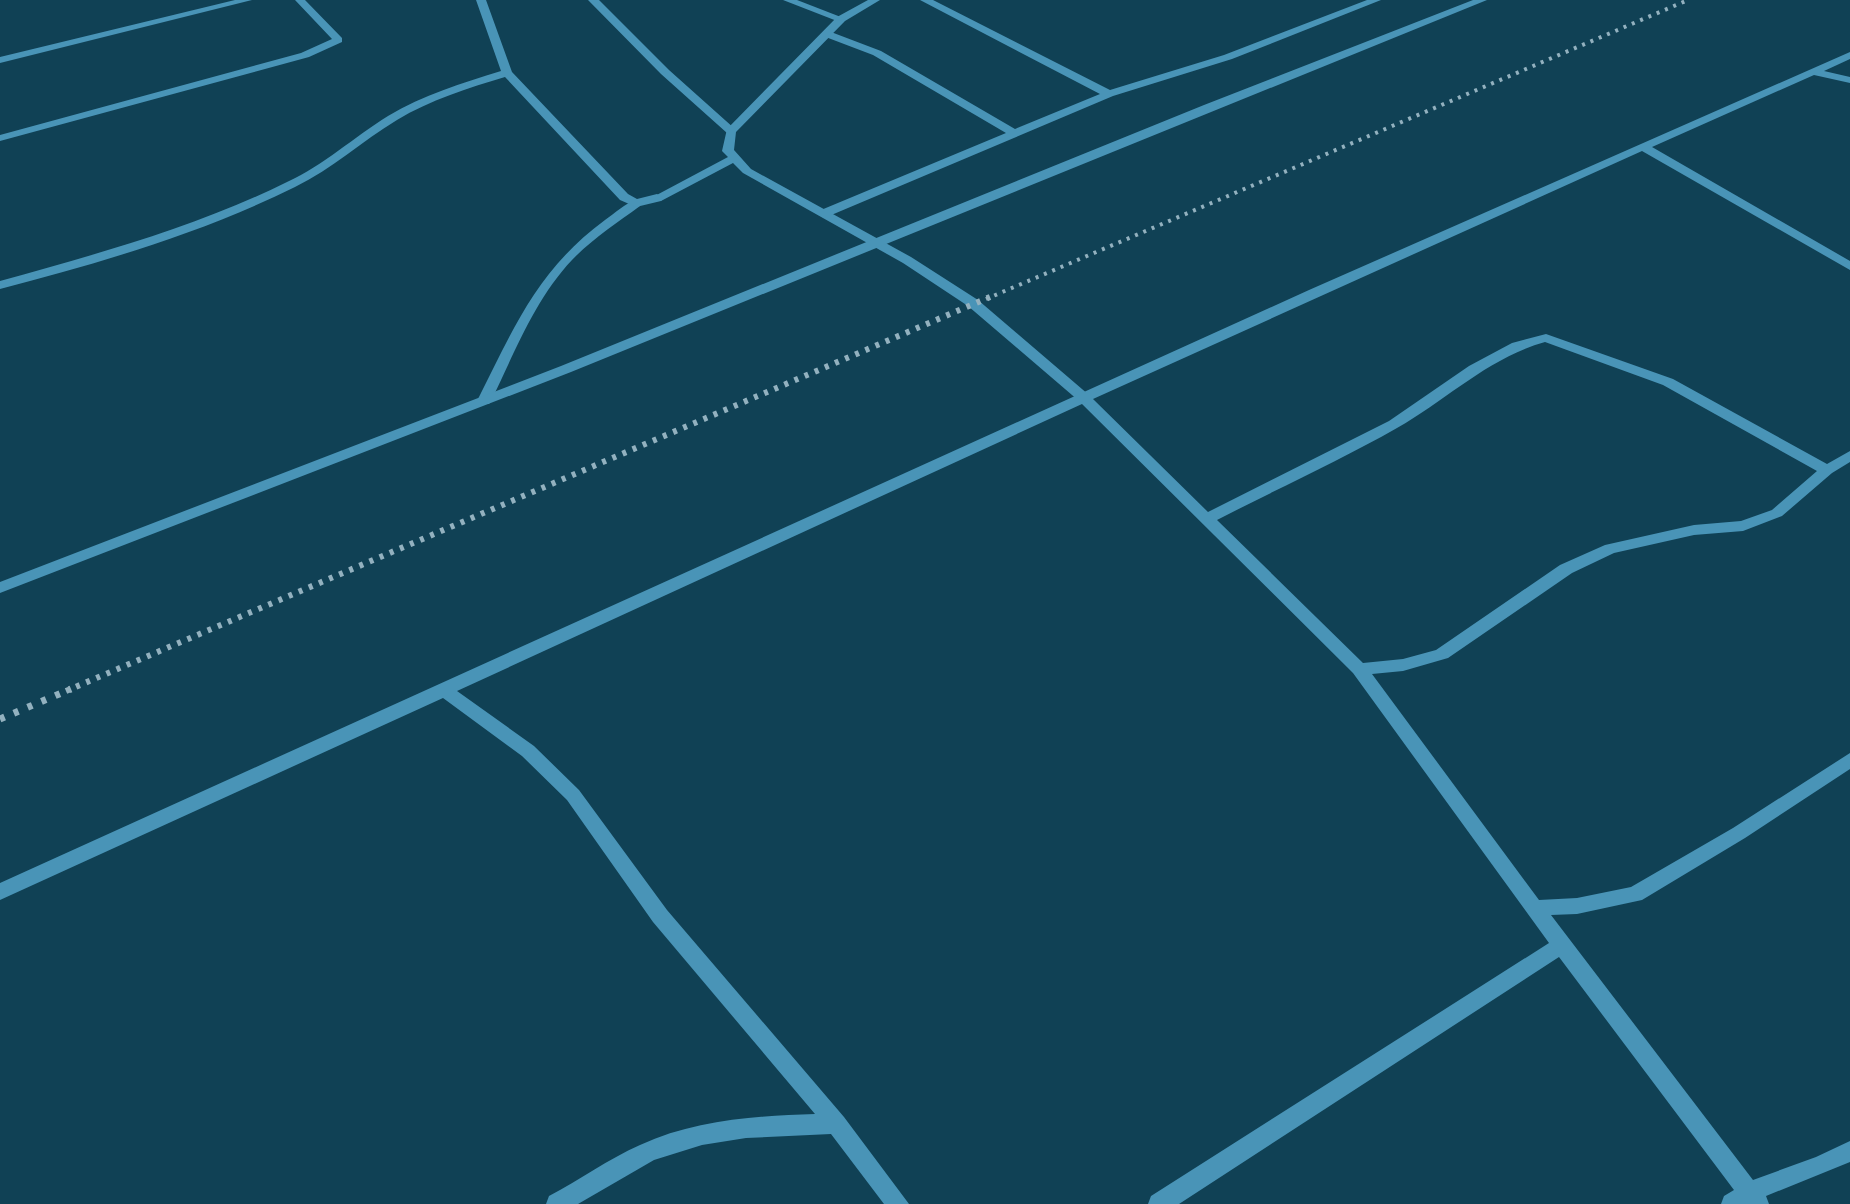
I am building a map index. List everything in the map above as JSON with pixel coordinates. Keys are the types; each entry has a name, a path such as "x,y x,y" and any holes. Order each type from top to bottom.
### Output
{"street":[{"path":"0,60 247,0"},
{"path":"0,138 305,55 338,40 300,0"},
{"path":"481,0 507,73 624,197 636,203"},
{"path":"593,0 665,72 731,131"},
{"path":"788,0 841,19"},
{"path":"875,0 841,19 731,131 728,151 733,159 747,171 878,243 973,303 1084,398 1359,669 1746,1200 1829,1164 1850,1151"},
{"path":"925,0 1109,94"},
{"path":"825,213 1109,94 1228,57 1376,0"},
{"path":"0,588 484,401 1157,127 1482,0"},
{"path":"827,34 877,53 1014,133"},
{"path":"0,892 1084,398 1850,55"},
{"path":"1816,72 1850,80"},
{"path":"0,285 127,249 226,214 293,184 328,164 393,118 426,101 507,73"},
{"path":"1643,147 1850,266"},
{"path":"484,401 512,344 559,268 574,251 636,203 657,198 733,159"},
{"path":"1208,518 1394,424 1474,369 1517,346 1546,338 1668,382 1827,470"},
{"path":"1359,669 1403,665 1442,654 1566,569 1610,549 1694,530 1743,526 1777,513 1827,470 1850,456"},
{"path":"443,689 528,751 573,795 660,916 836,1124 898,1204"},
{"path":"1535,908 1577,906 1635,894 1739,833 1850,760"},
{"path":"1159,1204 1561,946"},
{"path":"557,1204 659,1147 704,1135 765,1125 836,1124"}],"railway":[{"path":"986,299 1688,0"},
{"path":"66,691 990,297"},
{"path":"0,719 71,689"}]}
